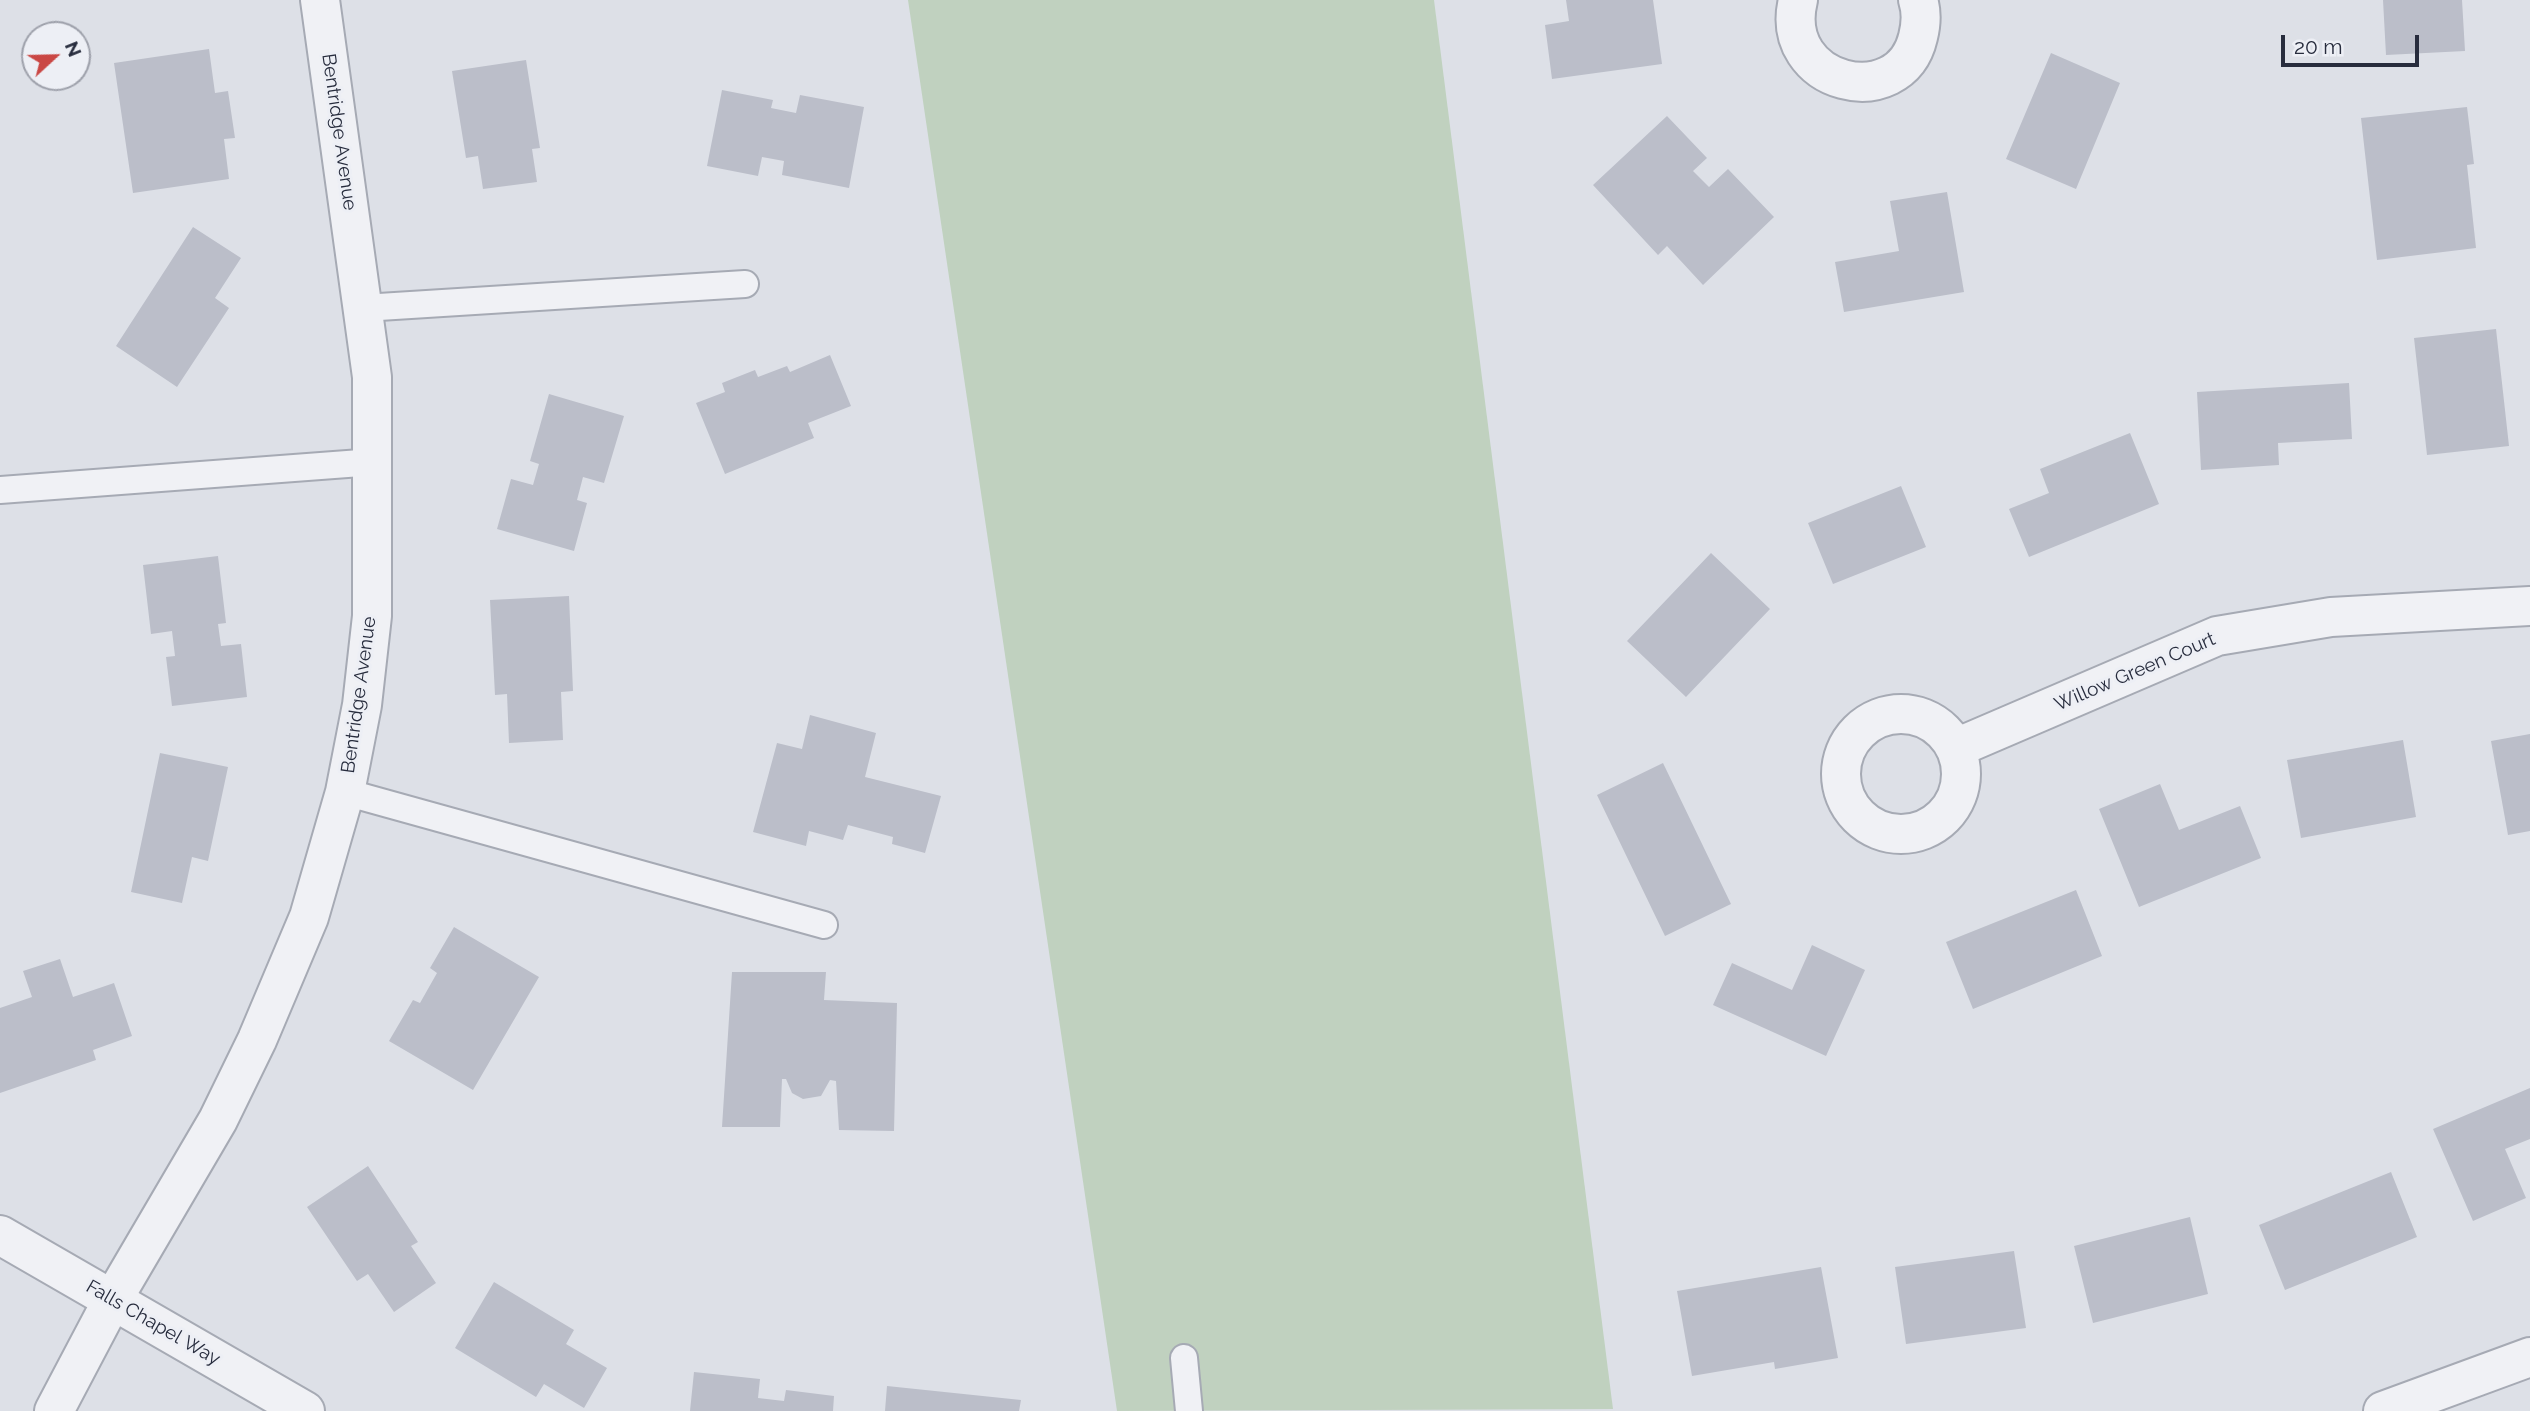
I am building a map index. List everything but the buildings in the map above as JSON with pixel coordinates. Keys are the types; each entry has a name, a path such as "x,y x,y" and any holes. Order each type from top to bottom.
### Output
{"street":[{"name":"Bentridge Avenue","path":"54,1411 113,1299 218,1120 257,1040 309,917 345,792 362,705 372,616 372,377 320,0"},
{"path":"1798,0 1796,34 1804,52 1817,67 1834,78 1853,82 1873,81 1891,74 1906,61 1917,44 1921,24 1918,0"},
{"name":"Willow Green Court","path":"1956,748 2217,636 2331,617 2530,606"},
{"name":"Falls Chapel Way","path":"0,1235 305,1411"},
{"path":"2384,1411 2530,1357"}],"lane":[{"path":"363,308 745,284"},
{"path":"0,490 373,462"},
{"path":"345,792 824,925"},
{"path":"1184,1358 1189,1411"}],"green space":[{"path":"908,0 1434,0 1613,1409 1117,1411"}]}
